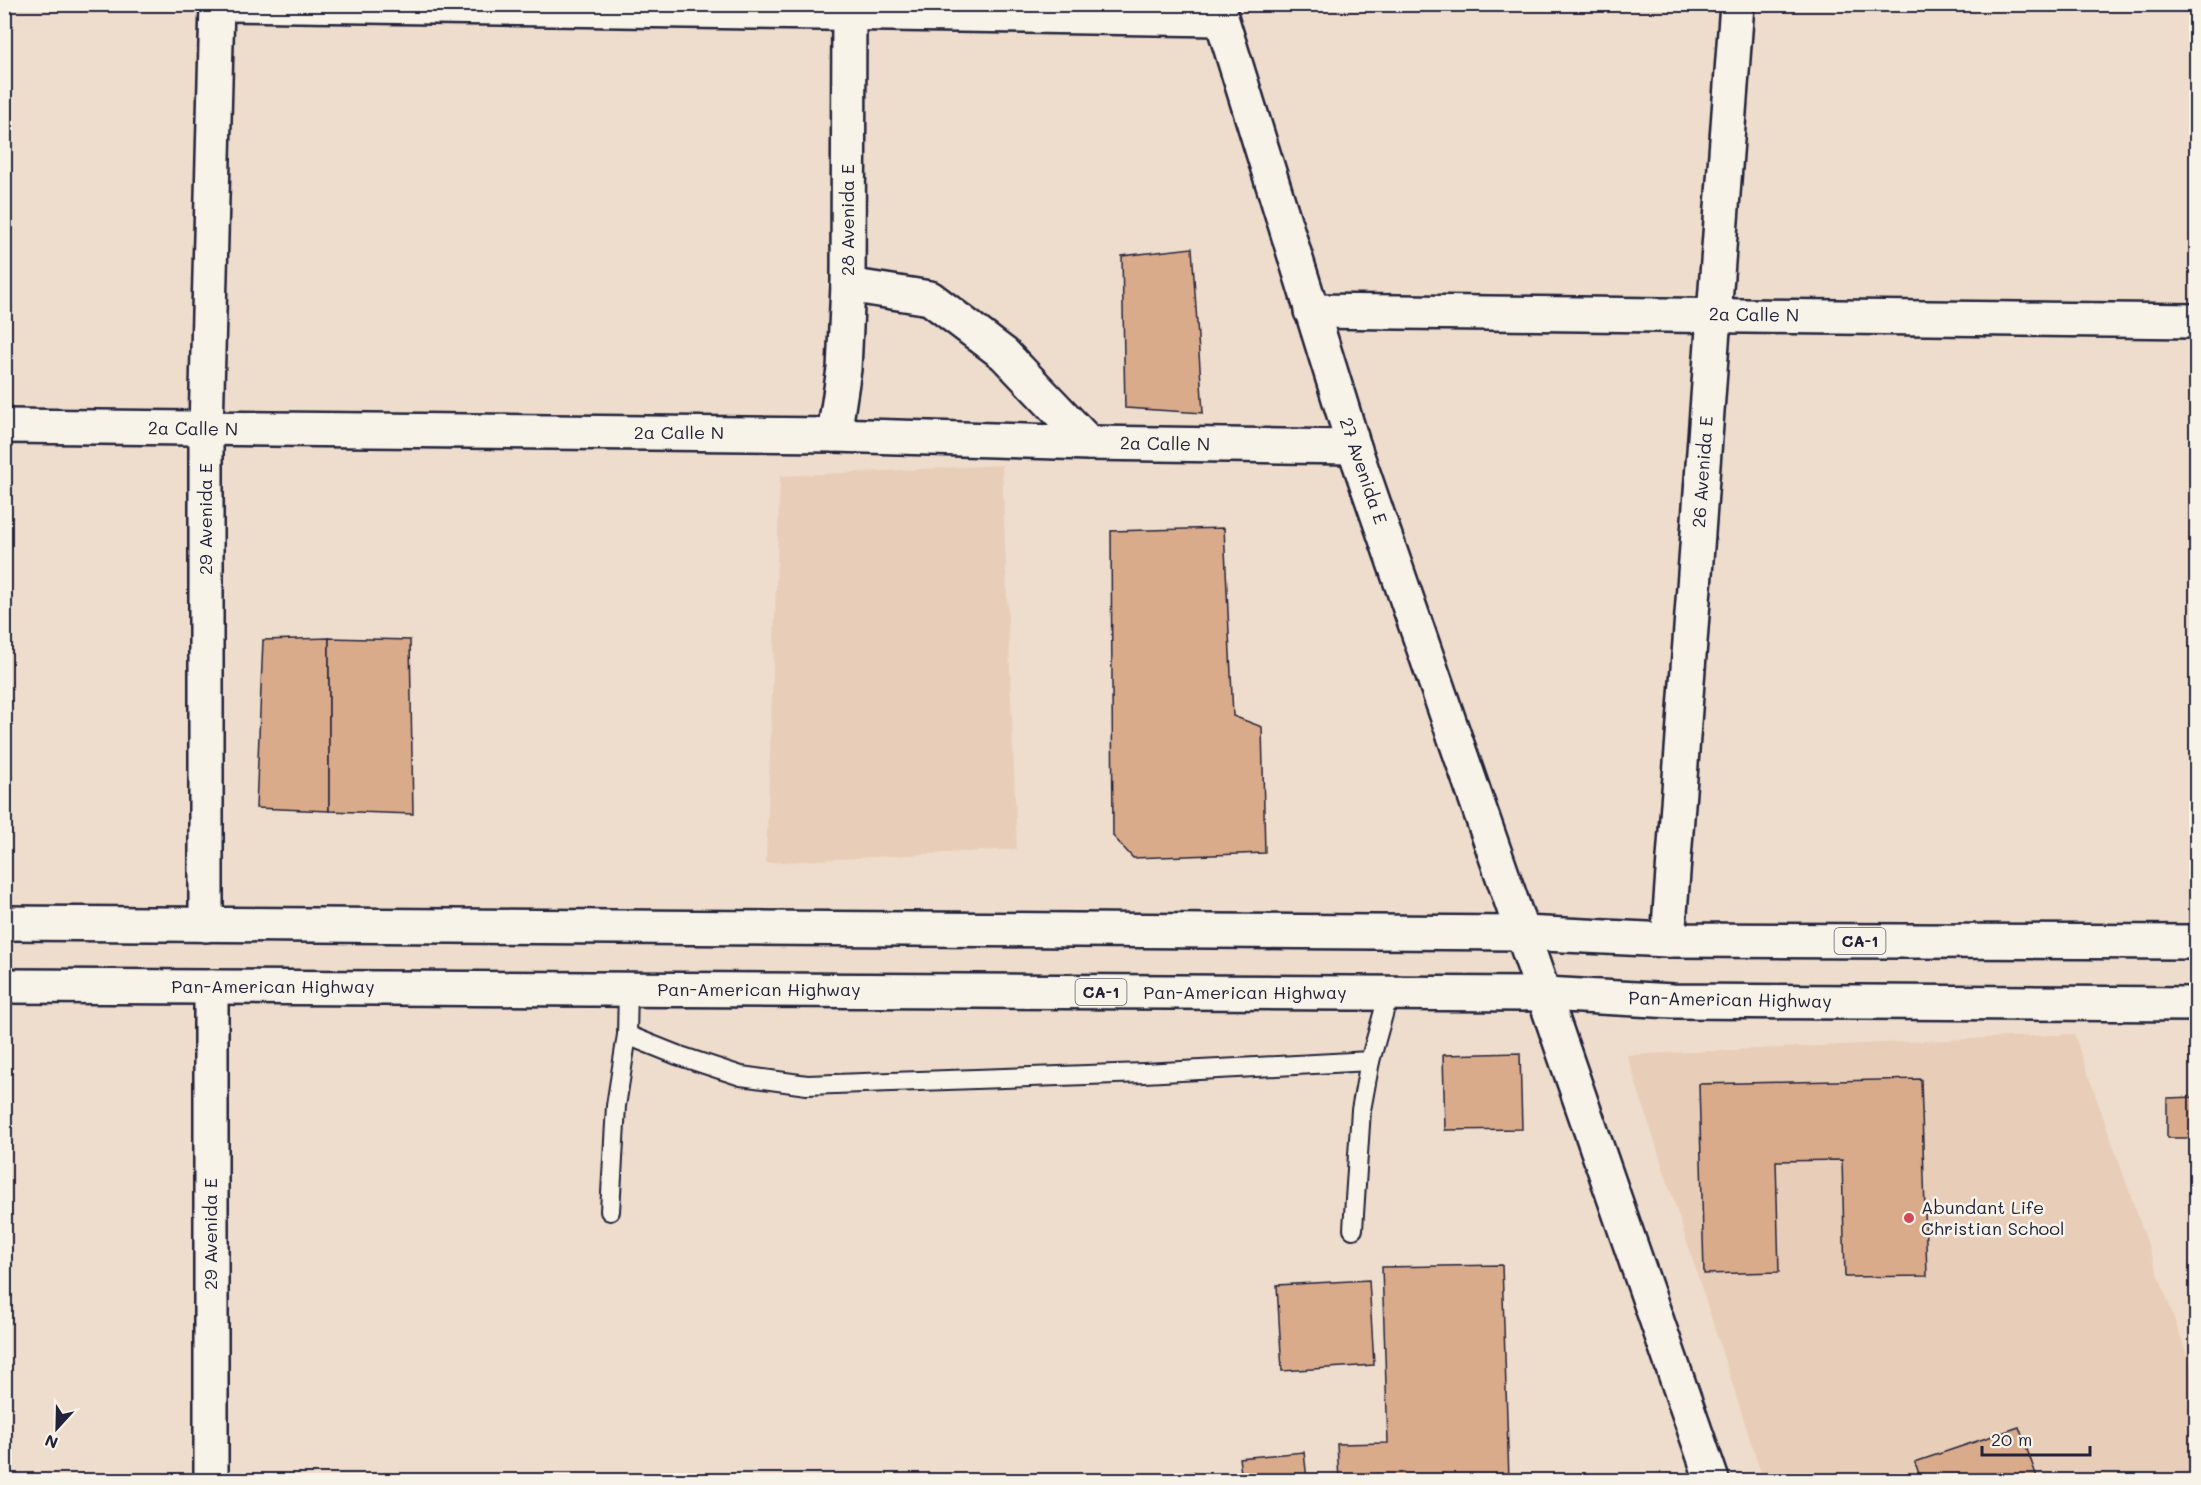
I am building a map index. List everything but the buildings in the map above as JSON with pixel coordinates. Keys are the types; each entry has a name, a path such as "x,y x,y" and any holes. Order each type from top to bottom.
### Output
{"main road":[{"name":"29 Avenida E","path":"206,925 206,429 217,4"},
{"path":"228,4 1219,12"},
{"name":"26 Avenida E","path":"1668,940 1737,4"},
{"name":"28 Avenida E","path":"834,435 844,369 848,285 849,9"},
{"name":"27 Avenida E","path":"1219,12 1354,447 1712,1480"},
{"path":"848,285 930,298 1004,354 1089,443"},
{"name":"2a Calle N","path":"1311,311 2196,321"},
{"name":"2a Calle N","path":"4,426 834,435 1089,443 1354,447"},
{"name":"CA-1","path":"4,924 1523,933 1668,940 2196,942"},
{"name":"Pan-American Highway","path":"4,986 1545,994 1673,1001 2196,1004"},
{"name":"29 Avenida E","path":"211,987 212,1480"}],"lane":[{"path":"610,1211 616,1106 627,1035 628,989"},
{"path":"1353,1229 1361,1110 1370,1061 1389,993"},
{"path":"627,1035 677,1056 741,1076 807,1085 1144,1073 1370,1061"}],"shaded area":[{"path":"1002,465 1017,849 766,863 780,476"},
{"name":"Abundant Life Christian School","path":"2074,1034 2196,1381 2196,1480 1763,1480 1627,1055"}],"place":[{"name":"Abundant Life Christian School","path":"1909,1218"}]}
